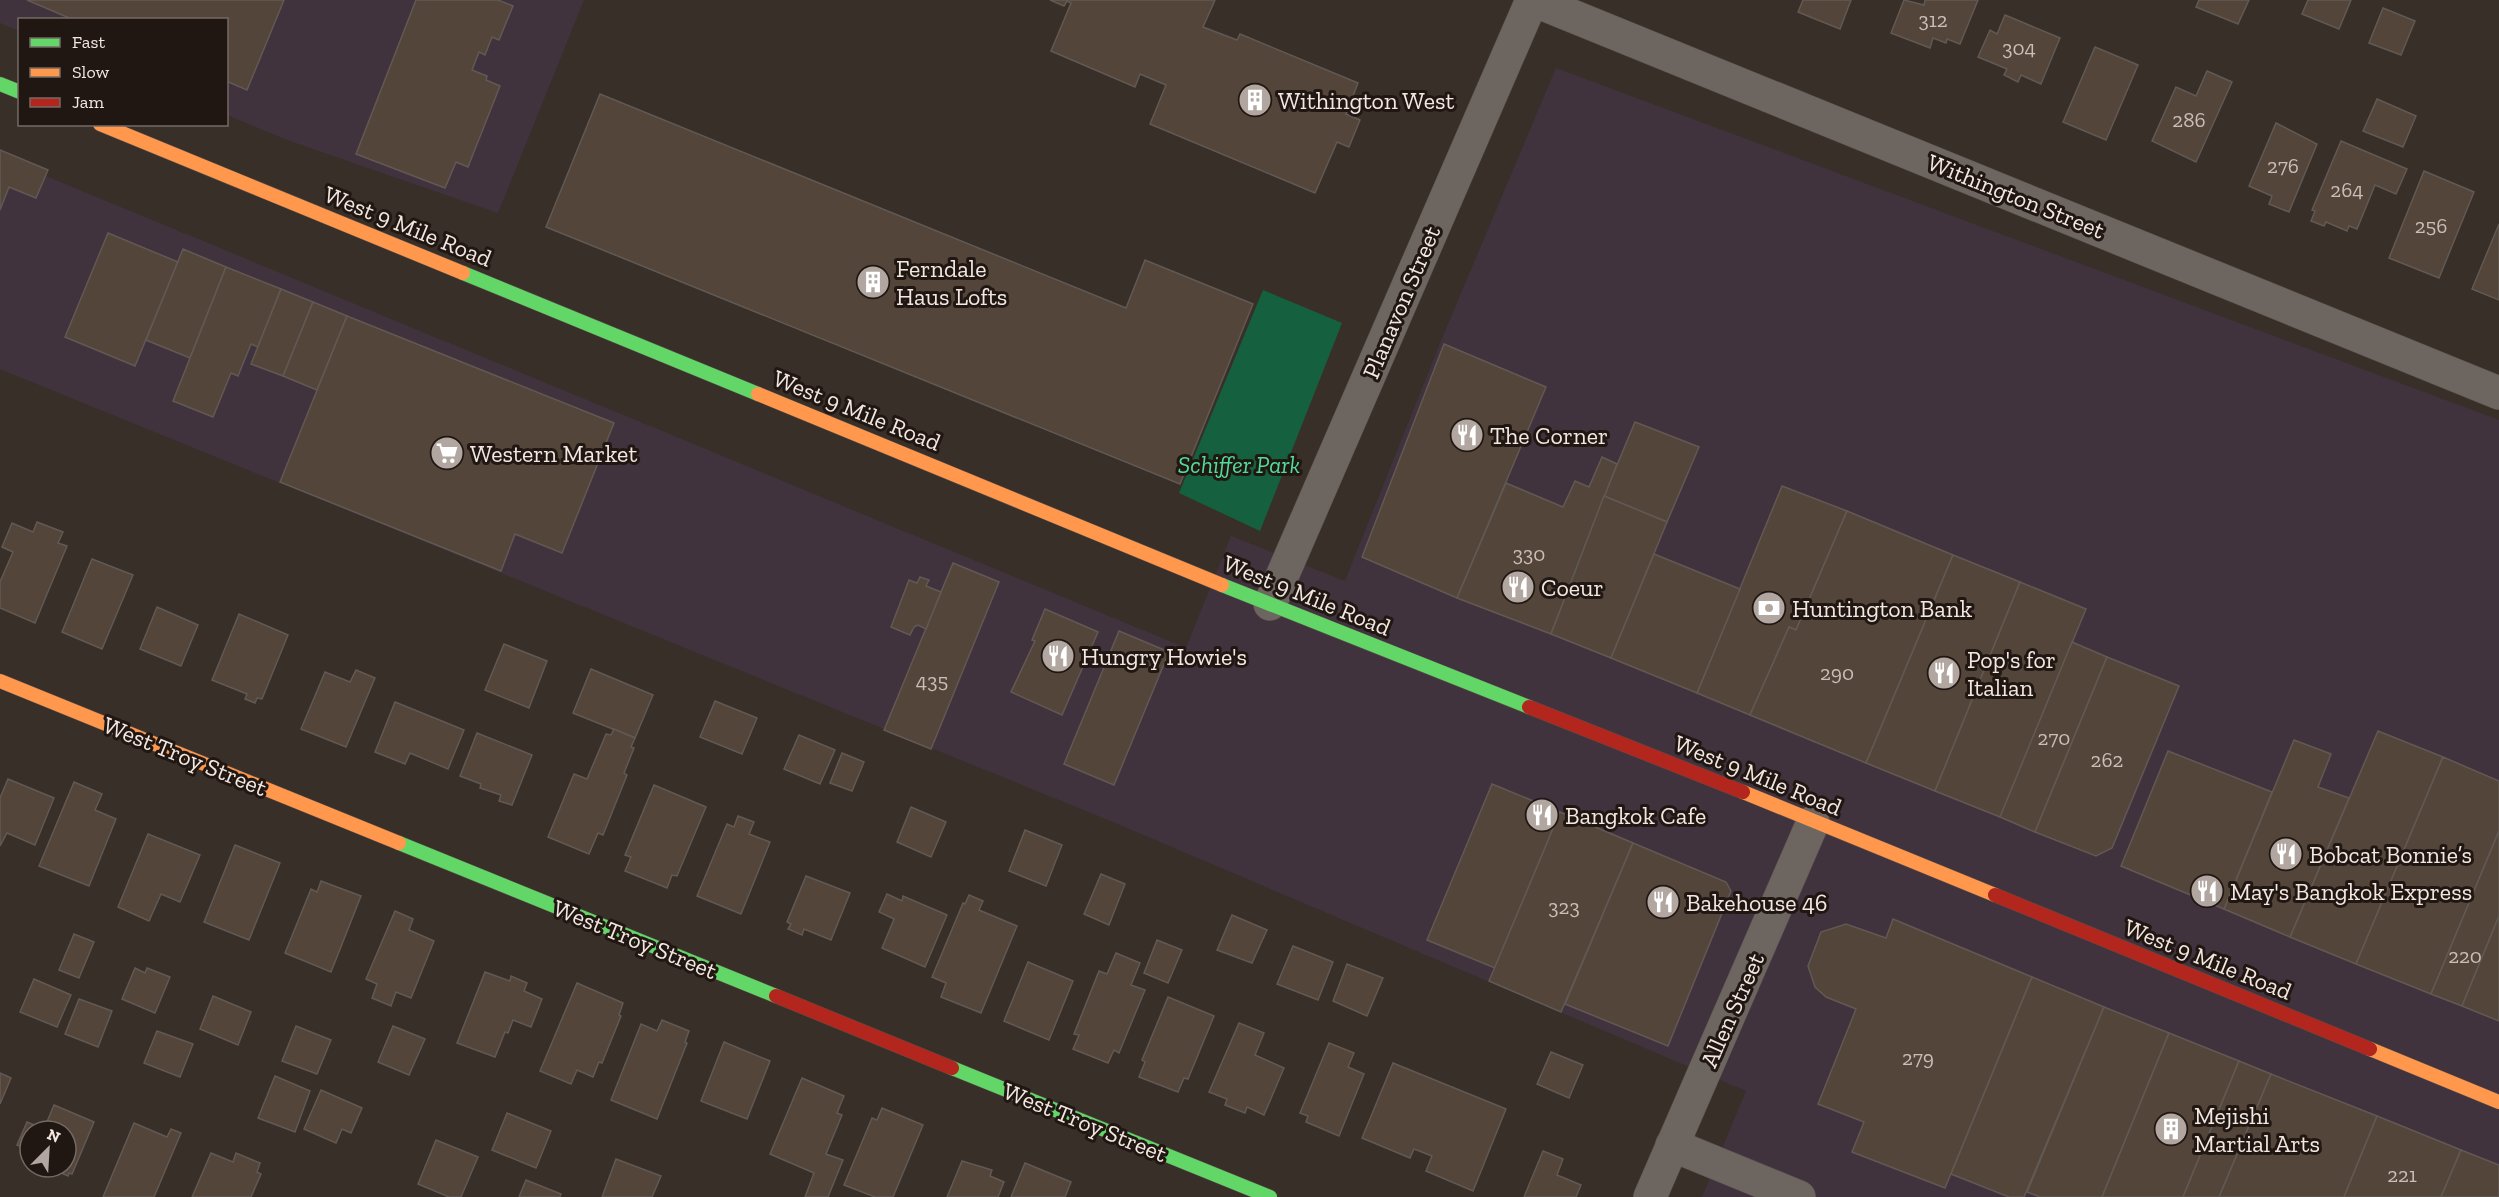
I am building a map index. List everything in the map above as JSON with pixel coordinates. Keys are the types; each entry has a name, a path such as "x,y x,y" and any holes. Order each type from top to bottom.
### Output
{"main road":[{"path":"0,84 18,91"},
{"name":"West 9 Mile Road","path":"105,126 1270,604 1813,822 2499,1102"},
{"name":"West Troy Street","path":"0,681 1270,1197"}],"street":[{"name":"Withington Street","path":"1533,0 2499,393"},
{"name":"Planavon Street","path":"1270,604 1533,0"},
{"name":"Allen Street","path":"1650,1197 1813,822"},
{"path":"1672,1145 1799,1197"}],"shaded area":[{"path":"0,0 584,0 498,213 290,141 228,115 228,18 18,18 18,31 0,23"},
{"path":"1556,68 2499,420 2499,1197 1702,1197 1746,1091 1113,822 0,369 0,157 1186,648 1231,536 1345,581 1443,336"}],"green space":[{"name":"Schiffer Park","path":"1263,290 1342,323 1260,531 1179,493"}],"building":[{"path":"27,0 284,0 247,90 228,82 228,18 69,18"},
{"path":"416,0 498,0 513,6 499,40 492,37 485,55 479,52 472,70 487,76 486,80 500,86 468,167 456,162 445,188 356,154"},
{"name":"Withington West","path":"1050,0 1215,0 1203,27 1237,40 1240,34 1358,83 1346,114 1360,120 1349,147 1337,142 1315,193 1150,124 1166,85 1140,74 1135,87 1051,51 1071,3 1067,1 1064,6"},
{"path":"1803,0 1851,0 1840,29 1798,12"},
{"path":"1904,0 1924,5 1925,0 1978,0 1960,44 1947,39 1946,43 1933,38 1930,48 1891,33"},
{"path":"2199,0 2249,0 2238,24 2196,7"},
{"path":"2308,0 2351,0 2339,29 2302,14"},
{"path":"2383,8 2415,21 2401,55 2369,43"},
{"path":"2005,15 2060,38 2041,84 2021,75 2018,82 2004,75 2007,69 1978,57 1990,30 1997,34"},
{"path":"2095,47 2138,65 2106,140 2063,122"},
{"path":"2207,71 2232,82 2196,162 2152,141 2176,87 2196,96"},
{"name":"Ferndale Haus Lofts","path":"600,94 1126,308 1145,260 1253,304 1180,484 546,227"},
{"path":"2377,99 2416,116 2403,147 2363,131"},
{"path":"2276,123 2317,144 2289,212 2269,204 2272,196 2249,186"},
{"path":"2341,141 2407,169 2396,194 2375,185 2357,229 2349,226 2347,231 2326,222 2324,226 2311,221 2315,211 2312,210"},
{"path":"0,150 48,170 36,198 9,187 0,210"},
{"path":"2424,171 2474,192 2439,278 2389,258"},
{"path":"2499,224 2499,300 2472,289"},
{"path":"108,233 178,262 135,366 65,337"},
{"path":"183,249 226,267 190,358 146,340"},
{"path":"226,267 281,289 258,347 251,344 238,376 231,373 213,417 173,401"},
{"path":"281,289 313,302 283,376 251,364"},
{"path":"313,302 347,316 317,390 283,376"},
{"name":"Western Market","path":"347,316 614,423 562,553 515,534 501,571 280,482"},
{"name":"The Corner","path":"1444,344 1546,387 1457,598 1362,557"},
{"path":"1635,422 1699,447 1667,522 1604,496"},
{"path":"1602,457 1617,464 1551,634 1457,598 1506,483 1563,507 1575,481 1589,487"},
{"name":"Huntington Bank","path":"1782,486 1847,511 1796,630 1789,627 1750,715 1697,693"},
{"path":"1604,496 1667,522 1611,658 1551,634"},
{"path":"1847,511 1953,555 1866,763 1750,715 1789,627 1796,630"},
{"path":"37,522 63,532 58,543 67,546 35,623 0,608 0,582 13,552 2,547 12,523 33,532"},
{"path":"1654,554 1740,589 1697,693 1611,658"},
{"name":"Pop's for Italian","path":"1953,555 2020,582 1935,791 1866,763"},
{"path":"92,559 133,575 102,649 62,632"},
{"path":"953,563 999,582 931,749 884,730"},
{"path":"920,577 929,580 926,586 941,592 926,629 918,625 914,627 910,635 891,627 909,580 917,583"},
{"path":"2020,582 2086,609 2000,817 1935,791"},
{"path":"157,607 198,625 181,666 140,649"},
{"name":"Hungry Howie's","path":"1045,609 1098,632 1062,715 1011,692 1035,641 1032,640"},
{"path":"239,614 288,635 262,699 257,698 255,703 245,699 247,694 212,680"},
{"path":"1119,631 1169,652 1114,785 1064,764"},
{"path":"2072,642 2107,657 2035,832 2000,817"},
{"path":"504,644 547,661 529,708 485,690"},
{"path":"2107,657 2179,686 2112,848 2096,856 2035,832"},
{"path":"591,669 653,695 635,738 573,713"},
{"path":"356,670 375,678 346,747 301,729 325,672 350,682"},
{"path":"715,701 757,718 742,754 700,737"},
{"path":"395,702 464,730 448,769 410,753 405,764 375,752"},
{"path":"614,729 635,738 631,747 634,748 624,773 627,775 603,835 598,833 589,854 548,837 574,774 587,779 606,734 611,735"},
{"path":"2378,731 2443,757 2356,964 2290,937"},
{"path":"477,733 532,755 512,805 499,801 501,795 480,788 481,784 460,776"},
{"path":"799,735 835,750 820,784 784,769"},
{"name":"Bobcat Bonnie’s","path":"2294,740 2331,754 2318,787 2349,798 2290,937 2224,909"},
{"path":"2168,751 2272,792 2224,909 2121,866"},
{"path":"842,753 864,762 852,791 830,783"},
{"path":"2443,757 2499,781 2499,831 2431,994 2356,964"},
{"path":"8,779 54,798 35,845 7,833 0,846 0,798"},
{"path":"74,782 102,794 95,810 116,819 89,886 39,866"},
{"path":"1492,784 1560,812 1495,968 1427,940"},
{"path":"654,785 706,807 677,876 672,875 667,888 625,871 631,857 625,855"},
{"path":"911,807 946,822 931,857 897,842"},
{"path":"1560,812 1633,843 1561,1012 1489,981"},
{"path":"738,816 754,822 749,834 770,842 741,914 697,896 727,824 734,827"},
{"path":"1025,830 1062,845 1046,886 1009,871"},
{"path":"2499,831 2499,916 2462,1006 2431,994"},
{"path":"148,834 200,855 180,902 161,894 149,921 118,907"},
{"path":"1633,843 1726,882 1731,891 1668,1046 1565,1004"},
{"path":"235,845 280,863 249,940 204,922"},
{"path":"1101,874 1125,884 1109,925 1084,914"},
{"path":"806,876 850,893 831,940 804,929 802,935 788,929 791,924 787,922"},
{"path":"321,881 361,896 331,972 285,953 311,889 317,892"},
{"path":"887,894 902,901 903,896 947,915 925,967 882,948 894,919 879,912"},
{"path":"969,895 983,901 979,910 1017,926 981,1013 941,997 946,983 932,977 963,903 965,904"},
{"path":"395,911 413,919 409,930 434,941 411,998 396,992 391,1006 372,998 377,984 366,979"},
{"path":"1232,915 1267,930 1252,963 1217,950"},
{"path":"2499,916 2499,1021 2462,1006"},
{"path":"1893,919 2032,977 1945,1188 1852,1152 1864,1122 1818,1104 1856,1009 1826,997 1815,987 1808,966 1821,932 1846,924 1886,938"},
{"path":"74,934 94,942 79,978 59,970"},
{"path":"1157,940 1182,950 1168,983 1144,973"},
{"path":"1293,946 1333,962 1318,1000 1277,984"},
{"path":"1116,953 1140,963 1131,985 1145,990 1119,1053 1114,1050 1108,1063 1073,1049 1079,1035 1074,1034 1099,971 1107,974"},
{"path":"1028,962 1073,981 1049,1040 1004,1021"},
{"path":"1347,964 1383,978 1367,1016 1333,1001"},
{"path":"135,968 145,973 147,968 170,977 155,1013 122,999"},
{"path":"485,972 510,981 511,976 527,983 524,991 542,999 531,1027 513,1020 508,1033 505,1032 495,1057 457,1043"},
{"path":"2032,977 2104,1007 2024,1197 2009,1197 1951,1174"},
{"path":"34,979 71,995 57,1027 20,1012"},
{"path":"577,983 623,1003 619,1015 621,1016 602,1063 599,1062 593,1077 577,1070 571,1084 540,1071"},
{"path":"213,996 251,1012 238,1045 200,1029"},
{"path":"1168,997 1214,1016 1188,1079 1184,1078 1178,1092 1139,1077 1145,1062 1142,1060"},
{"path":"79,999 112,1011 98,1047 65,1034"},
{"path":"2104,1007 2169,1033 2102,1197 2040,1197 2027,1192"},
{"path":"662,1020 689,1031 685,1042 687,1043 657,1119 611,1100 641,1024 657,1031"},
{"path":"1239,1023 1264,1033 1255,1055 1284,1068 1264,1115 1247,1107 1245,1113 1225,1105 1227,1099 1209,1092"},
{"path":"296,1026 331,1040 317,1074 282,1061"},
{"path":"393,1026 425,1039 409,1075 378,1062"},
{"path":"157,1031 193,1044 180,1077 144,1063"},
{"name":"Mejishi Martial Arts","path":"2169,1033 2239,1061 2183,1197 2102,1197"},
{"path":"724,1042 770,1061 747,1119 701,1101"},
{"path":"1329,1043 1354,1053 1348,1067 1364,1074 1339,1136 1306,1122 1308,1116 1300,1113"},
{"path":"1551,1052 1583,1065 1569,1098 1537,1084"},
{"path":"2239,1061 2271,1074 2219,1197 2183,1197"},
{"path":"1393,1063 1506,1109 1473,1191 1426,1171 1432,1156 1414,1149 1410,1158 1362,1138"},
{"path":"0,1073 11,1078 0,1104"},
{"path":"2271,1074 2377,1116 2344,1197 2219,1197"},
{"path":"275,1076 310,1091 295,1132 258,1118"},
{"path":"802,1078 844,1096 837,1113 842,1115 826,1154 843,1160 828,1197 805,1197 814,1173 770,1154"},
{"path":"321,1090 362,1108 351,1133 342,1129 336,1143 304,1129"},
{"path":"54,1105 94,1122 78,1160 78,1119 48,1119"},
{"path":"882,1108 923,1125 893,1197 875,1197 844,1185 872,1118 877,1120"},
{"path":"507,1113 551,1131 536,1168 492,1150"},
{"path":"2377,1116 2461,1150 2441,1197 2344,1197"},
{"path":"134,1123 167,1137 171,1129 181,1133 154,1197 103,1197"},
{"path":"436,1140 478,1157 461,1197 449,1197 418,1184"},
{"path":"2461,1150 2499,1165 2499,1197 2441,1197"},
{"path":"1543,1151 1563,1159 1557,1175 1581,1185 1576,1197 1524,1197"},
{"path":"211,1153 233,1162 236,1153 260,1163 257,1172 261,1174 251,1197 192,1197"},
{"path":"616,1159 661,1176 652,1197 602,1197"},
{"path":"962,1161 992,1170 990,1176 1004,1182 998,1197 947,1197"},
{"path":"1025,1163 1071,1182 1065,1197 1011,1197"},
{"path":"526,1180 561,1194 560,1197 519,1197"}],"traffic: fast":[{"path":"0,84 18,91"},
{"path":"463,273 758,394"},
{"path":"1222,585 1529,707"},
{"path":"399,843 776,996"},
{"path":"952,1068 1270,1197"}],"traffic: slow":[{"path":"105,126 463,273"},
{"path":"758,394 1222,585"},
{"path":"0,681 399,843"},
{"path":"1743,792 1995,895"},
{"path":"2370,1049 2499,1102"}],"traffic: jam":[{"path":"1529,707 1743,792"},
{"path":"1995,895 2370,1049"},
{"path":"776,996 952,1068"}],"place":[{"name":"Withington West","path":"1255,100"},
{"name":"Ferndale Haus Lofts","path":"873,282"},
{"name":"The Corner","path":"1467,435"},
{"name":"Western Market","path":"447,453"},
{"name":"Coeur","path":"1518,587"},
{"name":"Huntington Bank","path":"1769,608"},
{"name":"Hungry Howie's","path":"1058,656"},
{"name":"Pop's for Italian","path":"1944,673"},
{"name":"Bangkok Cafe","path":"1542,815"},
{"name":"Bobcat Bonnie’s","path":"2286,854"},
{"name":"May's Bangkok Express","path":"2207,891"},
{"name":"Bakehouse 46","path":"1663,902"},
{"name":"Mejishi Martial Arts","path":"2171,1129"}]}
